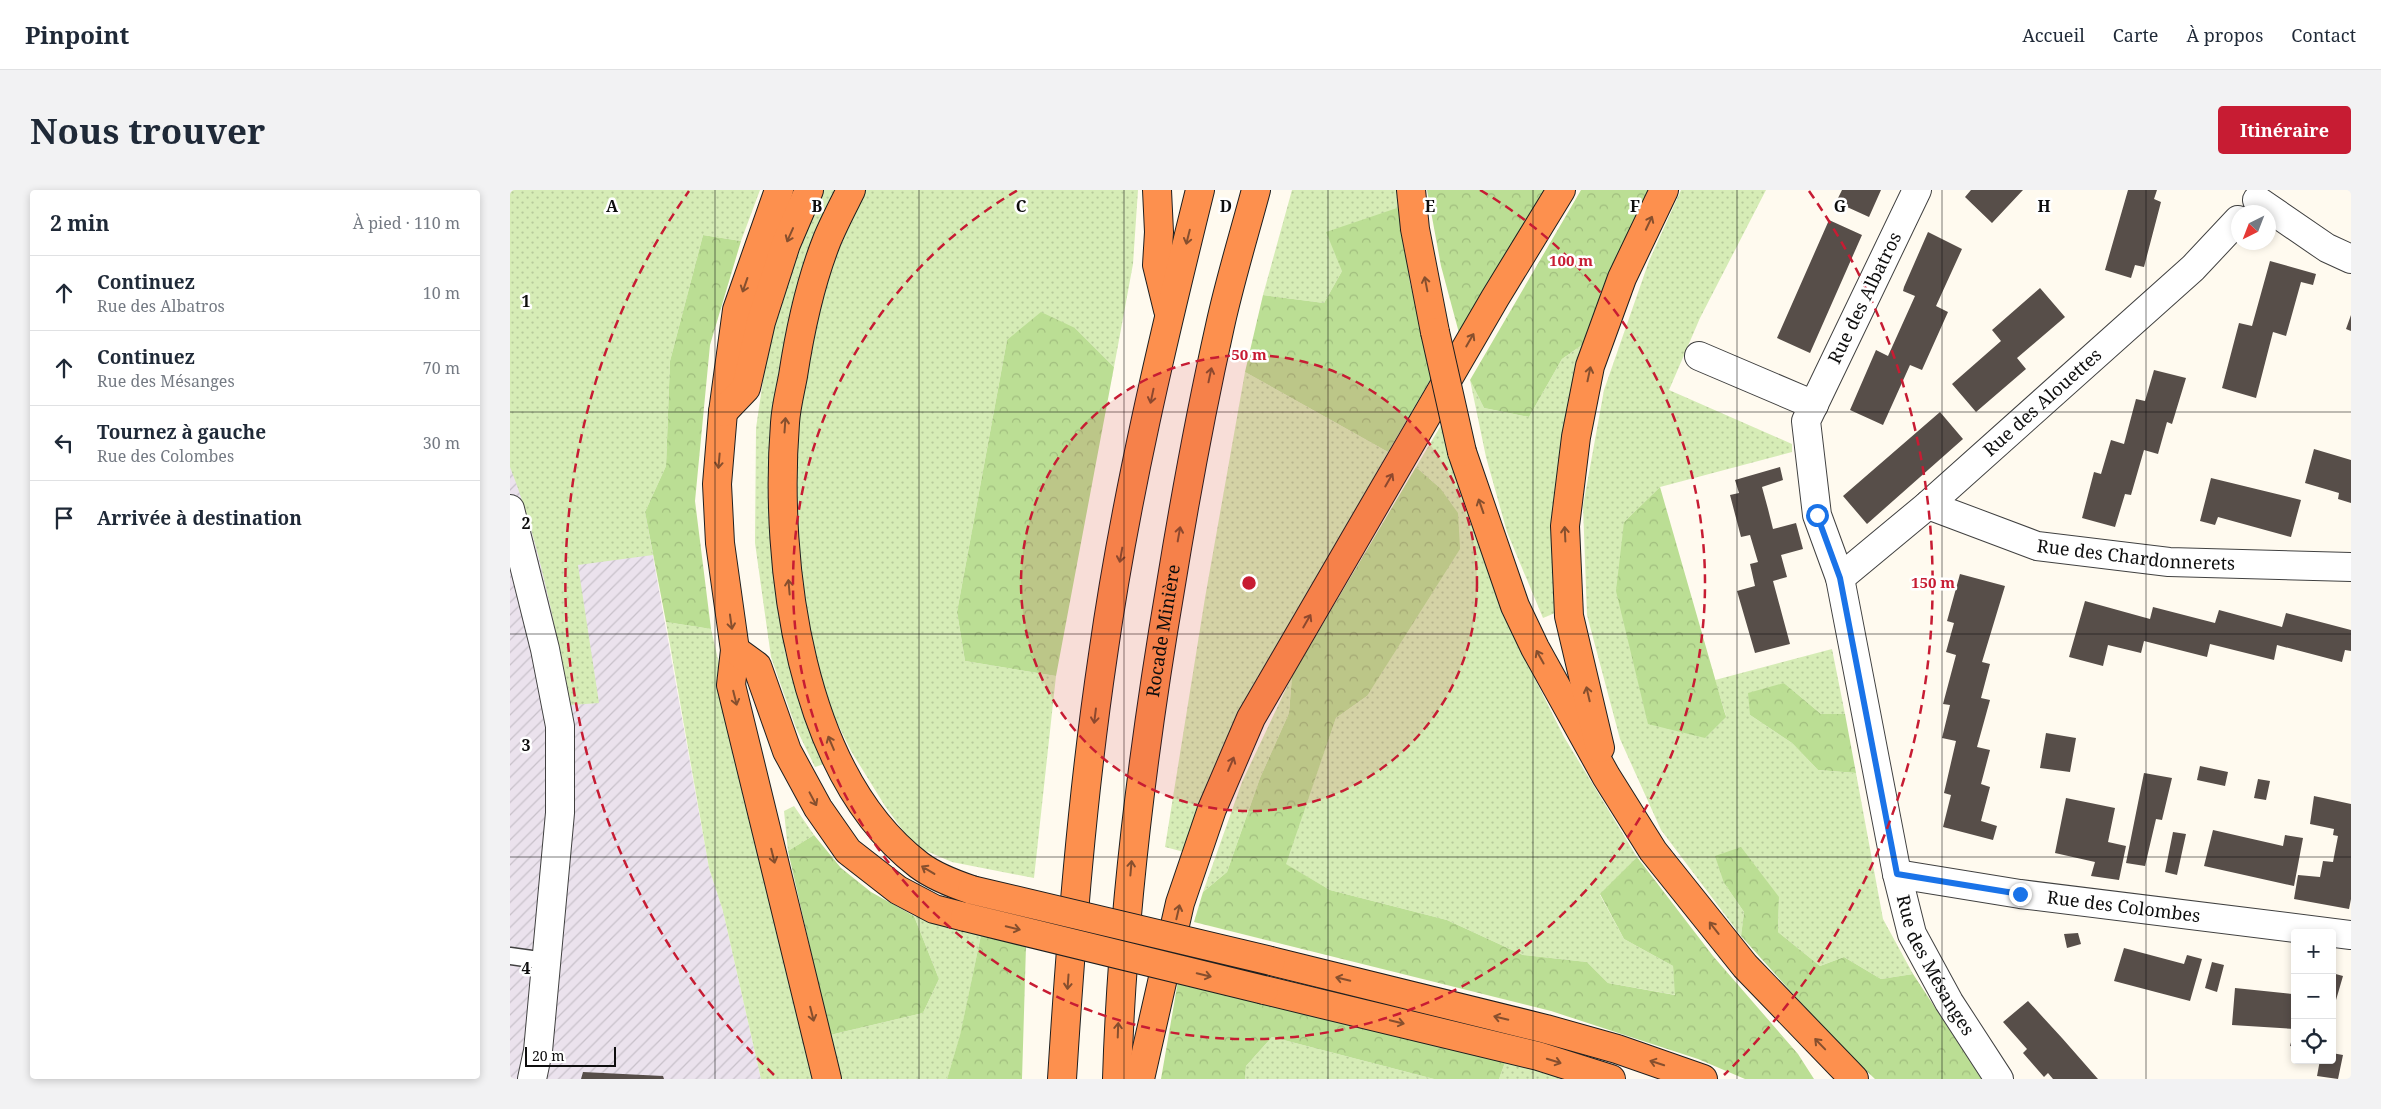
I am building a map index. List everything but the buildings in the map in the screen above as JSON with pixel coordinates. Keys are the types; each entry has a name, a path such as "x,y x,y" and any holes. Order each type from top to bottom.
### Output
{"highway":[{"path":"779,190 737,310 723,412 716,484 720,543 736,650 731,685 827,1079"},
{"path":"723,412 746,388 761,322 786,244 810,190"},
{"path":"851,190 827,239 809,295 785,422 783,489 790,601 803,666 818,714 837,758 862,803 889,837 920,866 946,881 972,890 1546,1029 1617,1049 1703,1079"},
{"path":"1158,190 1159,232 1157,265 1170,314"},
{"path":"1062,1079 1079,850 1103,654 1136,467 1200,190"},
{"name":"Rocade Minière","path":"1117,1079 1120,984 1133,849 1157,665 1186,491 1220,325 1256,190"},
{"path":"1411,190 1415,229 1435,332 1462,452 1515,606 1535,648 1606,776 1653,851 1745,966 1854,1079"},
{"path":"1140,1079 1180,904 1212,809 1251,718 1495,298 1561,190"},
{"path":"1606,776 1569,616 1565,526 1576,437 1590,366 1622,278 1664,190"},
{"path":"736,650 757,666 787,751 818,808 848,851 898,890 934,908 1538,1056 1611,1079"}],"street":[{"name":"Rue des Albatros","path":"1840,578 1817,515 1806,421 1917,190"},
{"path":"2254,201 2328,248 2351,259"},
{"name":"Rue des Alouettes","path":"1840,578 1928,505 2193,268 2231,227"},
{"path":"1699,356 1814,405"},
{"name":"Rue des Chardonnerets","path":"1928,505 2037,546 2170,562 2351,567"},
{"path":"510,509 546,649 560,726 560,813 538,1051 532,1079"},
{"name":"Rue des Mésanges","path":"1840,578 1897,874 1912,934 1949,1002 1999,1079"},
{"name":"Rue des Colombes","path":"1897,874 2020,894 2351,935"}],"lane":[{"path":"510,956 546,961"}],"shaded area":[{"path":"510,190 645,512 709,868 723,911 761,1079 510,1079"}],"green space":[{"path":"510,190 760,190 741,241 703,235 670,361 666,466 645,512 653,555 578,565 599,703 571,705 538,555 521,496 510,467"},
{"path":"820,190 836,190 809,252 787,330 773,429 770,541 785,652 805,721 827,763 815,767 796,728 771,657 755,543 756,428 771,326"},
{"path":"866,190 1138,190 1133,264 1114,367 1075,328 1007,340 957,612 965,661 1056,676 1034,878 952,862 924,850 907,836 885,806 851,751 829,706 810,643 798,541 796,427 812,339 834,260"},
{"path":"1292,190 1399,190 1400,207 1342,271 1324,303 1263,295"},
{"path":"1427,190 1545,190 1459,333 1441,266"},
{"path":"1581,190 1651,190 1592,338 1562,359 1529,417 1484,408 1470,380"},
{"path":"1681,190 1766,190 1700,318 1669,390 1792,444 1792,452 1660,487 1624,522 1726,716 1715,680 1832,649 1845,714 1821,714 1784,683 1750,715 1792,743 1818,770 1856,773 1883,919 1913,974 1881,979 1844,957 1820,966 1778,932 1779,897 1724,883 1744,912 1741,936 1661,830 1620,739 1587,615 1583,506 1604,390 1649,261"},
{"path":"1400,207 1410,283 1433,375 1388,452 1245,372 1263,295 1324,303 1342,271 1326,232"},
{"path":"703,235 741,241 710,345 695,501 711,629 666,622 645,512 666,466 670,361"},
{"path":"1041,312 1075,328 1114,367 1056,676 965,661 957,612 1007,340"},
{"path":"1592,338 1555,613 1543,618 1507,532 1486,457 1470,380 1484,408 1529,417 1562,359"},
{"path":"1245,372 1388,452 1262,678 1184,852 1165,847 1205,598"},
{"path":"1443,422 1467,508 1502,613 1564,737 1637,857 1600,895 1624,939 1673,966 1676,995 1608,983 1587,962 1523,955 1447,920 1330,890 1285,864 1336,718 1367,696 1440,488 1416,467"},
{"path":"1416,467 1440,488 1458,513 1460,549 1367,696 1336,718 1286,864 1330,890 1447,920 1523,955 1587,962 1608,983 1675,995 1673,966 1624,939 1600,894 1637,857 1713,956 1798,1054 1814,1079 1745,1079 1698,1059 1551,1011 1194,922 1203,892 1227,872 1260,778 1289,713 1292,676"},
{"path":"1660,487 1726,717 1705,738 1648,724 1616,591 1624,522"},
{"path":"666,622 711,629 815,1079 761,1079 723,911 709,868"},
{"path":"1292,676 1289,713 1260,778 1227,872 1203,892 1242,782"},
{"path":"1784,683 1821,714 1845,714 1856,773 1818,770 1792,743 1750,715 1748,693"},
{"path":"794,806 814,835 788,851 784,811"},
{"path":"814,835 841,868 871,892 914,916 939,979 923,1013 830,1035 788,851"},
{"path":"1741,847 1779,897 1778,932 1820,966 1844,957 1881,979 1913,974 1982,1079 1875,1079 1839,1045 1741,936 1744,912 1724,883 1715,856"},
{"path":"914,916 981,935 960,1036 947,1079 840,1079 830,1035 923,1013 939,979"},
{"path":"981,935 1026,946 1022,1079 947,1079 960,1035"},
{"path":"1178,981 1507,1057 1499,1079 1434,1079 1272,1037 1246,1066 1245,1079 1161,1079"},
{"path":"1272,1037 1434,1079 1245,1079 1246,1066"},
{"path":"1507,1057 1577,1079 1499,1079"}],"route":[{"path":"1817,515 1840,578 1857,675 1897,874 2020,894"}]}
